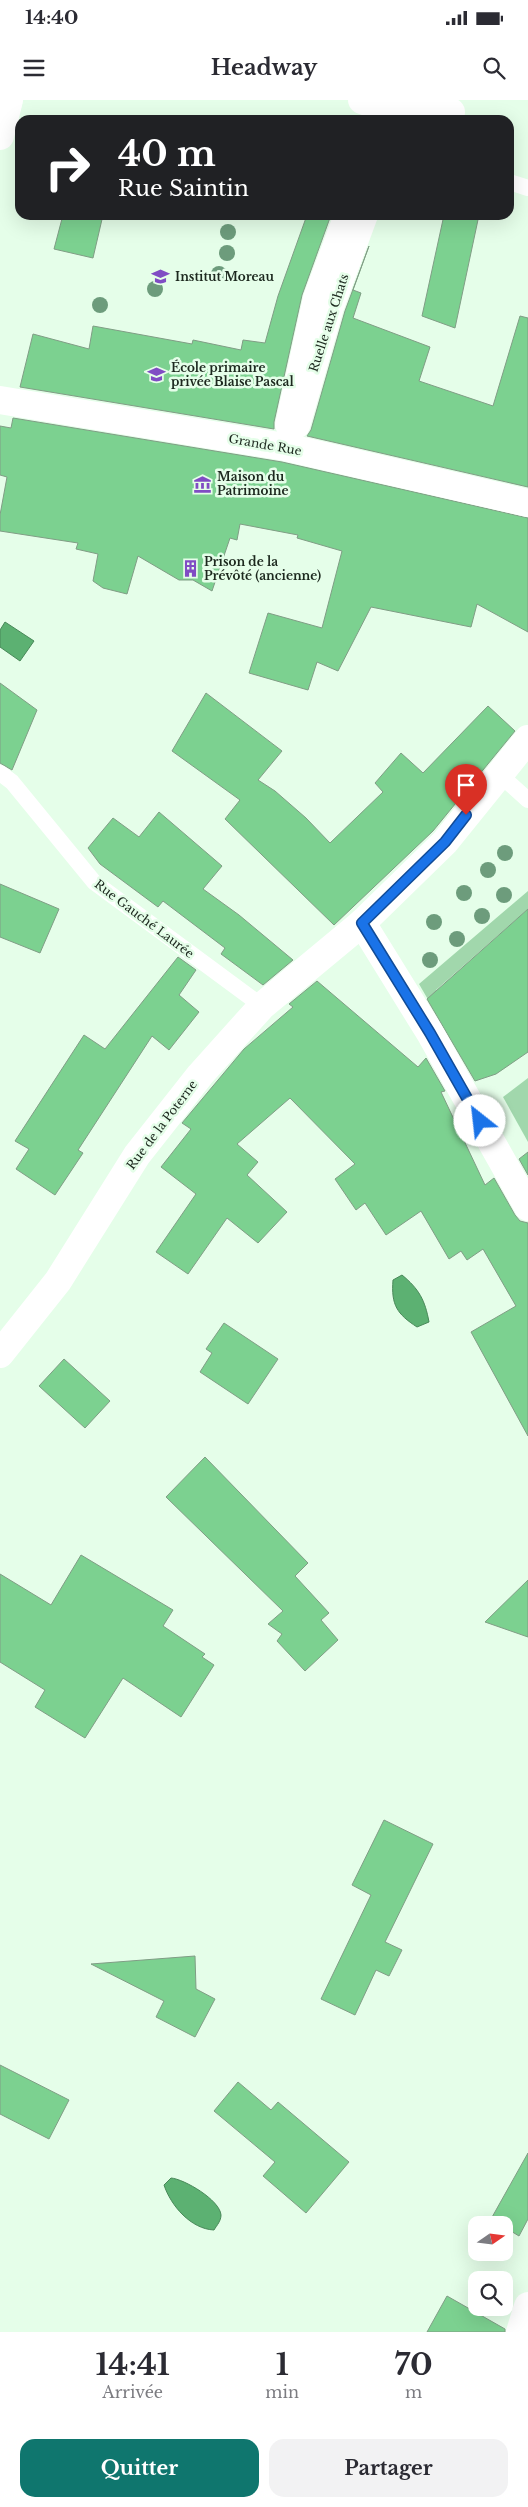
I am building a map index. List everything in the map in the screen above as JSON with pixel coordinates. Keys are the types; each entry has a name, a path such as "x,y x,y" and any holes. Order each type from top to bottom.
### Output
{"street":[{"path":"0,136 9,100"},
{"path":"362,100 392,111 454,111"},
{"name":"Ruelle aux Chats","path":"344,220 315,298 286,425 298,426 312,380 311,374 332,306 364,220"},
{"name":"Ruelle aux Chats","path":"292,425 333,276 354,220"},
{"name":"Grande Rue","path":"0,400 285,447 528,503"},
{"name":"Rue de la Poterne","path":"0,1354 58,1281 137,1154 200,1075 262,1006 362,923 445,842 528,739"},
{"path":"362,923 430,1033 528,1207"},
{"path":"520,2332 528,2306"}],"lane":[{"path":"514,184 528,188"},
{"name":"Rue Gauché Laurée","path":"0,773 12,782 94,882 262,1006"},
{"path":"499,774 528,800"}],"shaded area":[{"path":"5,622 34,641 20,661 0,647 0,630"},
{"path":"528,891 528,909 436,990 437,1015 419,984"},
{"path":"528,1078 528,1142 503,1097"},
{"path":"402,1275 413,1285 420,1296 429,1322 417,1327 405,1318 397,1308 393,1296 393,1280"},
{"path":"171,2178 192,2186 215,2203 221,2215 220,2221 214,2230 197,2226 177,2208 164,2185"}],"building":[{"path":"62,220 102,220 93,258 54,249"},
{"path":"305,220 329,220 302,295 274,429 20,387 33,334 89,349 93,326 192,344 193,340 241,350 243,340 265,343 278,296"},
{"path":"443,220 478,220 455,328 422,316"},
{"path":"369,246 353,290 361,293 353,318 430,347 419,381 493,406 520,316 528,318 528,487 307,436 311,430 345,311"},
{"path":"13,418 282,462 528,518 528,632 477,604 471,627 371,607 338,671 317,662 308,690 249,673 268,613 322,628 342,551 297,538 298,535 240,524 237,540 230,538 212,591 193,580 179,580 138,556 127,594 103,588 93,581 98,554 76,549 78,543 0,531 0,515 7,477 0,475 0,426 11,428"},
{"path":"0,683 37,710 12,770 0,763"},
{"path":"206,693 282,751 258,780 275,791 306,818 330,843 383,792 375,783 401,753 423,773 488,706 515,731 433,831 334,925 225,819 240,800 172,751"},
{"path":"159,812 222,866 203,889 239,915 293,960 263,985 221,954 225,948 163,901 158,907 100,864 88,848 113,818 139,837"},
{"path":"0,884 59,909 40,953 0,937"},
{"path":"528,909 528,1052 496,1074 475,1081 427,999"},
{"path":"178,957 196,970 179,995 199,1012 169,1050 152,1036 78,1150 83,1153 55,1195 16,1169 29,1149 15,1141 84,1035 105,1049"},
{"path":"317,981 418,1067 426,1058 445,1091 441,1092 485,1185 494,1178 515,1215 520,1221 528,1223 528,1436 471,1332 516,1306 483,1249 467,1260 461,1251 449,1259 421,1211 386,1235 365,1203 356,1210 335,1179 355,1164 290,1098 237,1144 258,1162 247,1175 287,1212 258,1243 227,1218 188,1274 156,1252 196,1194 161,1167 191,1129 182,1123 244,1049 293,1007 289,1004"},
{"path":"528,1152 528,1175 519,1159"},
{"path":"224,1323 278,1359 248,1404 200,1372 212,1353 206,1349"},
{"path":"64,1359 110,1401 85,1428 39,1386"},
{"path":"205,1457 308,1563 295,1576 329,1613 321,1620 338,1640 305,1671 277,1641 282,1634 268,1624 283,1611 166,1497"},
{"path":"81,1555 173,1610 163,1626 205,1654 202,1657 214,1665 181,1717 123,1678 85,1738 35,1707 45,1690 0,1662 0,1574 51,1605"},
{"path":"528,1580 528,1637 485,1622"},
{"path":"384,1820 433,1844 385,1942 402,1950 389,1976 376,1970 355,2015 321,1999 371,1895 352,1885"},
{"path":"195,1956 196,1989 215,1999 195,2037 156,2017 164,2001 91,1964"},
{"path":"0,2065 69,2100 49,2139 0,2114"},
{"path":"238,2082 271,2110 278,2102 349,2162 306,2213 263,2176 275,2162 214,2111"},
{"path":"528,2153 528,2219 519,2236 513,2232 513,2216 493,2216"},
{"path":"447,2296 468,2308 468,2316 482,2316 505,2329 505,2332 427,2332"}],"place":[{"name":"Institut Moreau","path":"161,277"},
{"name":"École primaire privée Blaise Pascal","path":"157,375"},
{"name":"Maison du Patrimoine","path":"203,484"},
{"name":"Prison de la Prévôté (ancienne)","path":"190,569"}],"route":[{"path":"466,815 445,842 362,923 430,1033 480,1121"}]}
